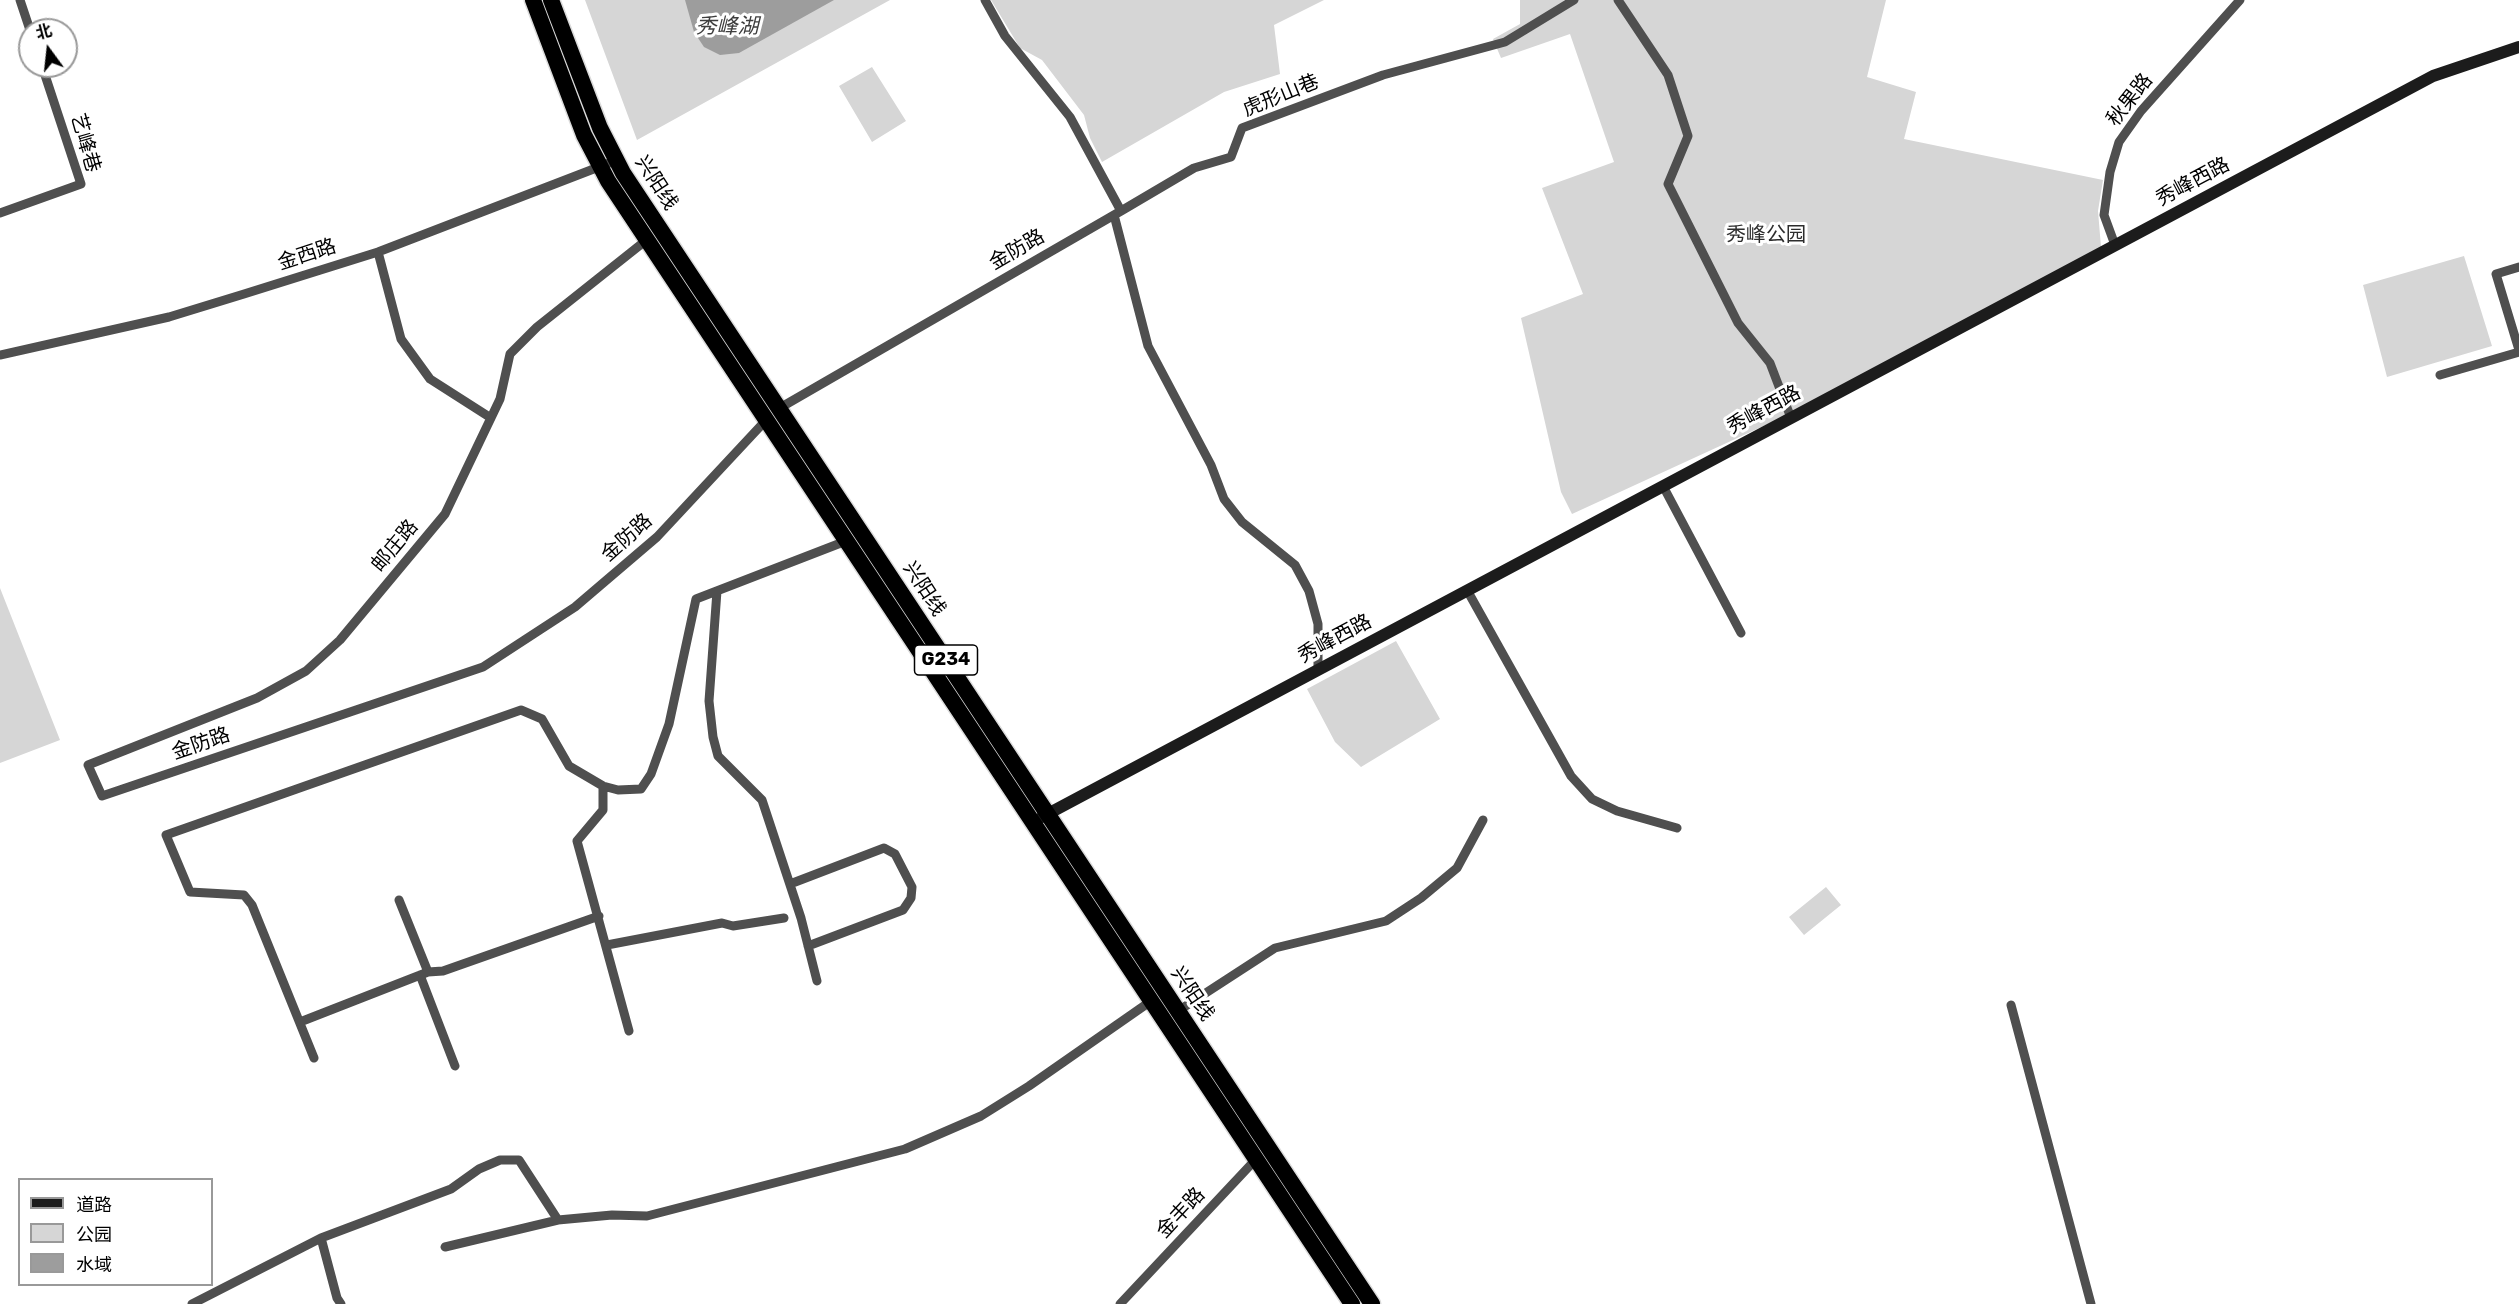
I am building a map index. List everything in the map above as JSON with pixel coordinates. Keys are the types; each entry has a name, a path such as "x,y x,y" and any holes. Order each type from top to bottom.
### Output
{"highway":[{"name":"兴阳线","path":"532,0 584,135 601,167 1352,1304"},
{"name":"兴阳线","path":"551,0 600,128 617,160 1372,1304"}],"street":[{"path":"21,0 26,18"},
{"path":"985,0 1005,36 1070,117 1118,213 1148,346 1211,465 1224,499 1242,522 1295,565 1309,591 1318,624 1318,670"},
{"name":"虎形山巷","path":"1118,213 1194,168 1231,157 1242,128 1383,75 1505,42 1574,0"},
{"path":"1618,0 1668,75 1688,136 1668,184 1738,323 1770,363 1791,418"},
{"name":"秋果路","path":"2115,245 2104,215 2110,172 2120,142 2141,111 2240,0"},
{"name":"秀峰西路","path":"1033,823 2433,76 2519,47"},
{"name":"艺峰巷","path":"0,213 81,184 46,78"},
{"name":"金西路","path":"0,355 169,317 378,252 617,160"},
{"name":"金防路","path":"102,796 483,667 575,607 657,537 779,407 1118,213"},
{"name":"邮庄路","path":"102,796 88,765 257,698 306,671 340,640 445,514 500,399 510,354 537,327 660,228"},
{"path":"378,252 401,339 430,379 491,418"},
{"path":"2440,375 2519,351 2496,274 2519,267"},
{"path":"1663,486 1741,633"},
{"path":"314,1058 252,905 244,896 190,892 166,835 521,710 542,719 569,766 603,786 618,790 641,789 651,774 669,724 696,599 846,541"},
{"path":"1467,590 1571,776 1592,799 1617,811 1677,828"},
{"path":"717,591 709,701 713,737 718,756 762,800 790,884 817,981"},
{"path":"603,786 603,810 578,841 629,1031"},
{"path":"1178,1011 1275,948 1386,921 1422,898 1457,868 1483,820"},
{"path":"790,884 884,848 895,854 912,887 911,898 903,910 808,946"},
{"path":"399,900 455,1066"},
{"path":"300,1022 424,973 443,971 599,916"},
{"path":"607,945 722,923 733,926 784,918"},
{"path":"445,1247 558,1220 612,1215 646,1216 905,1149 990,1110 1029,1086 1151,1001"},
{"path":"2011,1005 2091,1304"},
{"name":"金丰路","path":"1120,1304 1268,1146"},
{"path":"192,1304 321,1238 451,1189 480,1169 500,1160 519,1160 558,1220"},
{"path":"321,1238 337,1298 341,1304"}],"green space":[{"path":"585,0 890,0 637,140"},
{"path":"991,0 1324,0 1274,25 1280,74 1224,92 1102,162 1090,138 1084,115 1042,60 1020,48"},
{"name":"秀峰公园","path":"1520,0 1886,0 1867,77 1916,92 1904,139 2103,180 2098,211 2101,247 1794,412 1572,514 1561,492 1521,318 1583,294 1542,188 1614,162 1570,34 1501,58 1493,39 1520,24"},
{"path":"872,67 906,121 872,142 839,86"},
{"path":"2464,256 2492,346 2387,377 2363,285"},
{"path":"0,588 60,740 0,763"},
{"path":"1396,641 1440,719 1361,767 1335,742 1307,689"},
{"path":"1826,887 1841,905 1804,935 1789,917"}],"water":[{"name":"秀峰湖","path":"685,0 834,0 739,53 720,55 704,47 694,32"}]}
